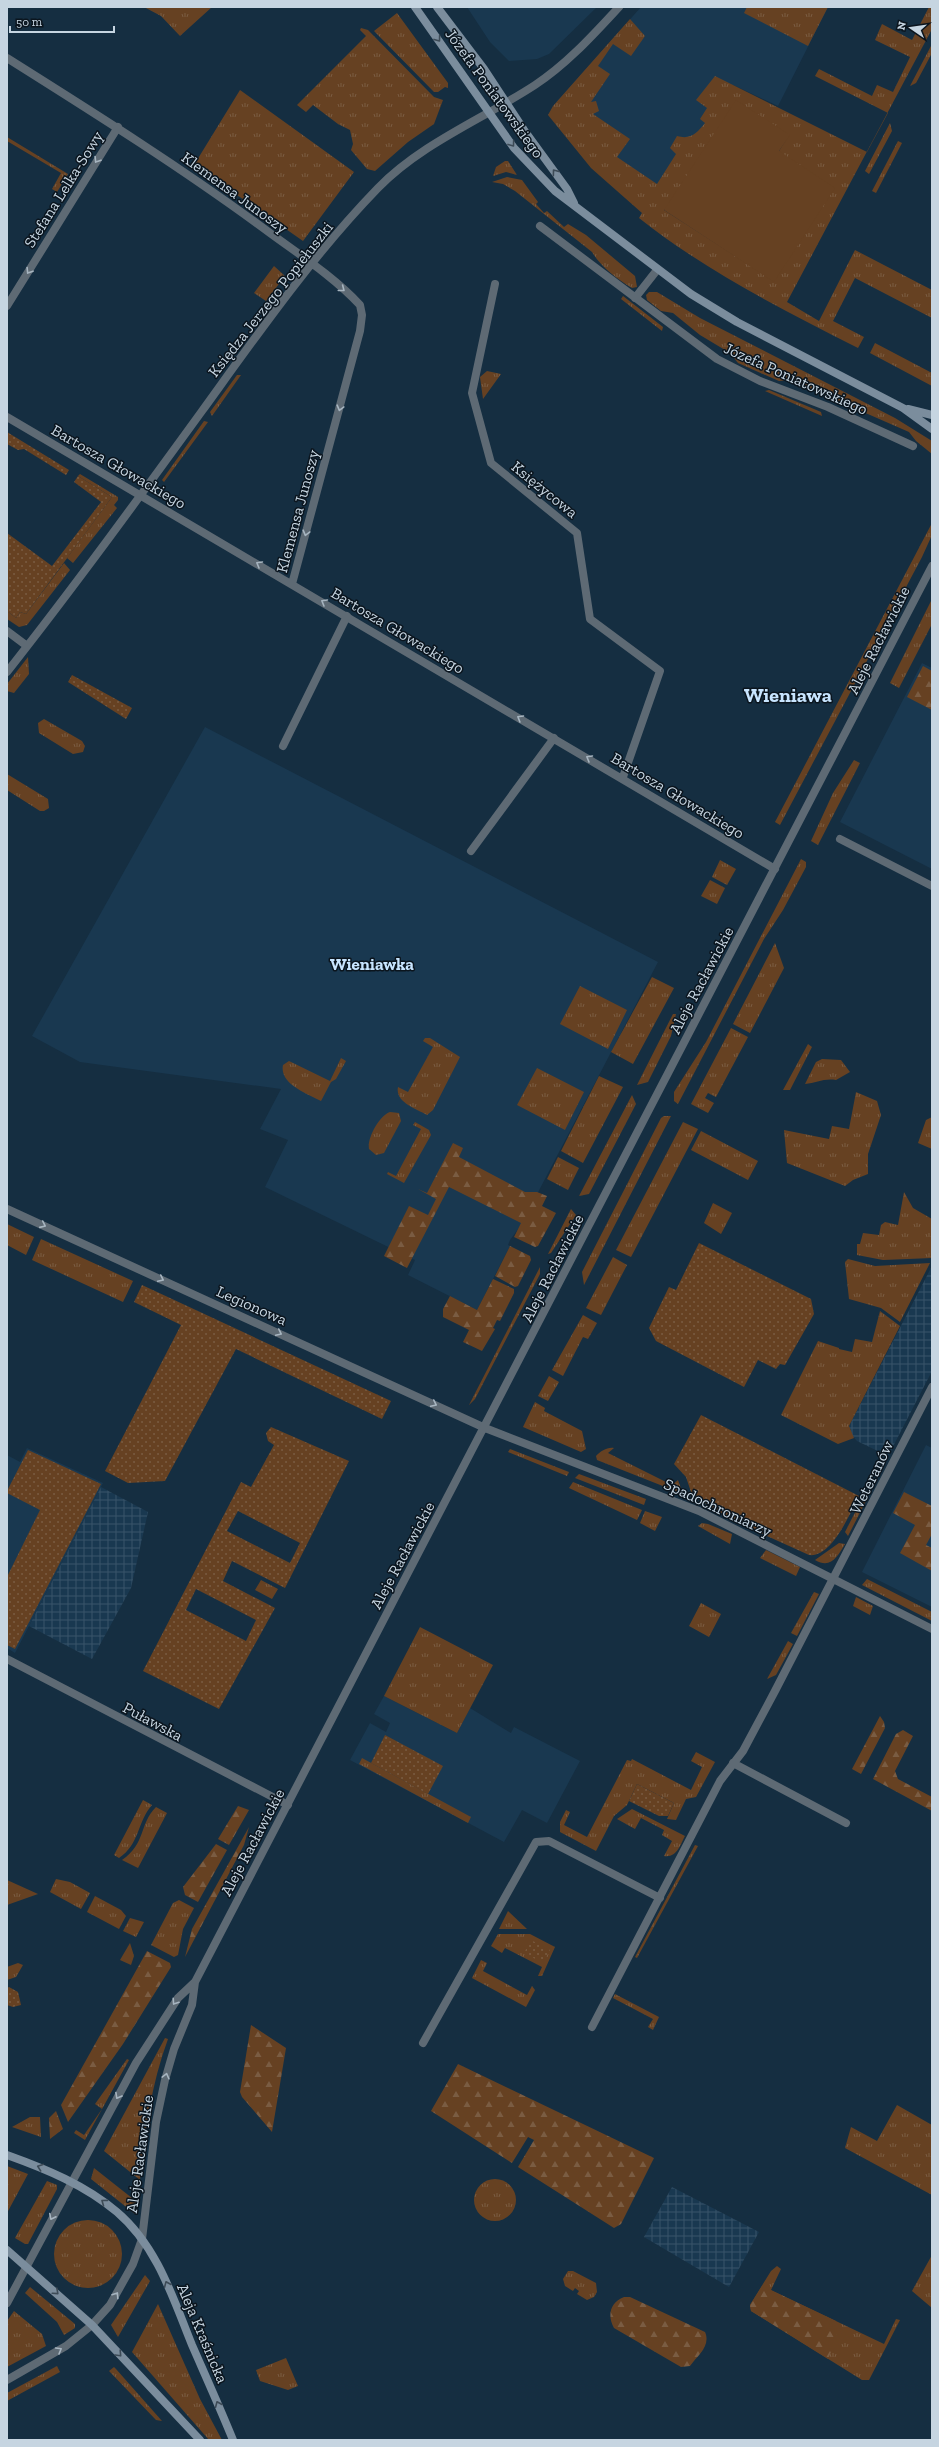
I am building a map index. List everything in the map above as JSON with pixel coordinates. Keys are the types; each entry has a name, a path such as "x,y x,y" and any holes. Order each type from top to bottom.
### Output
{"main road":[{"name":"Józefa Poniatowskiego","path":"415,7 514,148 555,191 658,270 737,322 903,408 932,429"},
{"name":"Józefa Poniatowskiego","path":"437,7 507,101 524,130 568,189 576,206"},
{"name":"Józefa Poniatowskiego","path":"903,408 932,415"},
{"name":"Aleja Kraśnicka","path":"7,2155 49,2170 99,2198 117,2212 142,2239 163,2275 233,2440"},
{"path":"7,2250 27,2266 92,2325 200,2440"}],"street":[{"name":"Księdza Jerzego Popiełuszki","path":"7,672 141,495 259,332 312,265 392,175 445,138 490,113 534,85 557,68 583,46 619,7"},
{"name":"Klemensa Junoszy","path":"7,58 118,127 228,202 312,265 360,305 362,315 360,331 292,584"},
{"name":"Stefana Lelka-Sowy","path":"7,306 118,127"},
{"name":"Józefa Poniatowskiego","path":"540,226 717,359 760,381 828,407 913,446"},
{"path":"635,298 658,270"},
{"name":"Księżycowa","path":"495,284 472,393 491,463 577,533 590,619 660,671 623,777"},
{"name":"Bartosza Głowackiego","path":"7,417 623,777 775,869"},
{"name":"Aleje Racławickie","path":"7,2303 70,2182 136,2063 178,1998 195,1982 485,1428 932,566"},
{"path":"283,746 347,616"},
{"path":"7,631 27,646"},
{"path":"471,851 554,738"},
{"path":"840,839 932,886"},
{"name":"Legionowa","path":"7,1209 485,1428"},
{"name":"Weteranów","path":"592,2027 720,1781 743,1751 835,1579 932,1387"},
{"name":"Spadochroniarzy","path":"485,1428 546,1454 685,1504 932,1629"},
{"name":"Puławska","path":"7,1660 288,1805"},
{"path":"733,1763 846,1823"},
{"path":"423,2043 536,1842 549,1840 660,1898"},
{"name":"Aleje Racławickie","path":"7,2380 66,2346 92,2325 123,2285 142,2239 145,2201 162,2093 174,2049 192,2005 195,1982"}],"shaded area":[{"path":"467,7 597,7 549,54 537,59 509,61 490,42"},
{"path":"641,7 828,7 778,106 733,85 659,195 553,106"},
{"path":"922,663 932,668 932,869 840,822"},
{"path":"205,727 658,962 521,1225 510,1240 508,1245 510,1246 477,1310 408,1275 415,1260 265,1187 288,1140 260,1129 281,1089 80,1062 32,1036"},
{"path":"932,1266 932,1371 887,1458 884,1454 857,1441 850,1433 849,1426"},
{"path":"926,1445 932,1448 932,1607 862,1572"},
{"path":"27,1448 103,1483 15,1653 7,1648 7,1455 20,1462"},
{"path":"101,1487 148,1512 131,1588 92,1659 29,1626"},
{"path":"384,1696 457,1733 470,1708 511,1733 514,1727 580,1761 547,1823 522,1810 504,1842 350,1760 370,1723 386,1732 390,1723 374,1714"},
{"path":"672,2187 759,2232 729,2287 644,2237"}],"green space":[{"path":"144,7 212,7 180,36 161,16"},
{"path":"747,7 828,7 808,46 744,13"},
{"path":"929,7 932,7 932,29 888,113 815,76 819,69 872,96 877,85 893,92 910,57 875,40 882,24 912,40"},
{"path":"397,13 448,83 448,88 445,87 438,92 434,92 374,31"},
{"path":"630,19 645,36 631,56 613,44 598,66 610,74 591,102 596,101 599,111 593,114 630,139 617,157 657,184 676,154 670,148 677,136 686,137 693,135 705,123 700,119 707,108 696,100 715,76 867,152 787,302 819,321 855,250 932,290 932,318 855,278 833,321 864,337 858,348 801,319 717,272 664,237 639,218 642,213 591,168 548,115 553,106","holes":["789,135 779,151 774,281 664,210"]},
{"path":"361,28 368,30 434,97 443,100 434,124 408,142 375,171 367,169 351,150 353,144 350,130 338,124 313,105 306,112 297,105 366,36 360,30"},
{"path":"932,44 932,53 916,83 910,86"},
{"path":"240,90 354,172 303,241 194,165"},
{"path":"736,100 790,135 779,151 835,188 774,282 664,210"},
{"path":"890,123 892,131 869,174 865,171"},
{"path":"7,137 68,174 57,192 52,189 61,173 7,141"},
{"path":"898,141 902,143 876,193 872,191"},
{"path":"505,161 508,161 517,175 506,172 493,176 496,167"},
{"path":"507,177 522,180 538,202 536,204 544,213 547,211 564,227 568,224 586,235 635,276 637,287 632,288 615,277 600,263 592,252 515,191 503,184 492,182"},
{"path":"274,266 285,276 266,301 254,293"},
{"path":"649,292 657,292 700,318 895,418 932,441 932,454 916,441 909,432 790,380 779,381 738,363 730,353 700,335 673,313 661,311 647,300 646,295"},
{"path":"623,296 663,327 662,331 621,299"},
{"path":"875,343 932,373 932,386 870,353"},
{"path":"487,371 501,374 483,399 480,377"},
{"path":"237,375 241,375 212,416 210,412"},
{"path":"769,390 821,412 822,416 765,391"},
{"path":"204,421 208,422 164,482 162,480"},
{"path":"7,432 69,470 66,475 24,449 18,450 7,444"},
{"path":"80,474 118,497 118,500 114,505 117,508 73,563 67,558 112,497 78,476"},
{"path":"78,476 112,497 26,614 20,612 16,618 7,611 7,533 52,566 101,502 74,482"},
{"path":"932,523 932,535 922,557 780,825 775,822"},
{"path":"64,563 70,570 27,625 19,627 7,619 7,611 16,618 20,612 26,614"},
{"path":"932,599 932,624 899,688 890,683"},
{"path":"28,657 29,674 14,693 7,691 7,684"},
{"path":"923,666 932,671 932,710 907,697"},
{"path":"72,675 132,708 126,719 68,682"},
{"path":"44,719 82,741 85,746 83,752 73,754 39,733 38,723"},
{"path":"854,760 860,763 818,845 811,841 833,793"},
{"path":"7,774 48,799 49,808 44,811 40,811 7,790"},
{"path":"801,859 806,862 806,867 783,910 764,939 678,1104 674,1101 674,1092 706,1042"},
{"path":"720,860 736,869 727,885 712,877"},
{"path":"710,880 725,888 717,904 701,896"},
{"path":"775,943 784,968 750,1033 733,1024"},
{"path":"652,977 674,988 633,1064 611,1052"},
{"path":"580,986 627,1010 608,1049 560,1024"},
{"path":"673,1014 676,1014 671,1036 648,1082 637,1085"},
{"path":"731,1028 748,1037 716,1097 708,1093 705,1098 714,1103 708,1113 691,1104"},
{"path":"425,1038 430,1038 460,1057 433,1110 427,1115 403,1101 398,1092 398,1087 408,1092 433,1047 423,1041"},
{"path":"808,1044 812,1047 790,1090 783,1090"},
{"path":"341,1058 346,1061 336,1079 331,1082 321,1101 296,1088 285,1078 283,1072 283,1065 289,1061 330,1081"},
{"path":"822,1059 841,1060 850,1072 836,1080 824,1080 805,1084 816,1062"},
{"path":"537,1068 584,1092 565,1130 517,1105"},
{"path":"599,1076 623,1087 583,1163 561,1151"},
{"path":"856,1092 877,1101 881,1115 868,1154 868,1174 853,1180 845,1186 787,1163 784,1130 829,1139 832,1126 849,1129"},
{"path":"632,1095 636,1104 589,1194 579,1196"},
{"path":"390,1112 399,1113 401,1121 384,1153 376,1155 369,1149 370,1139 378,1123 386,1114"},
{"path":"664,1116 671,1116 584,1285 582,1272 661,1118"},
{"path":"932,1117 932,1149 918,1143 926,1120"},
{"path":"415,1122 429,1130 431,1135 404,1183 387,1174 388,1172 396,1176 421,1129 413,1125"},
{"path":"683,1122 698,1129 631,1257 616,1250"},
{"path":"701,1131 758,1161 748,1180 691,1150"},
{"path":"453,1143 463,1148 459,1157 525,1192 537,1192 547,1196 542,1206 556,1213 538,1246 535,1247 514,1237 521,1223 449,1187 407,1268 384,1256 409,1206 428,1215 436,1199 418,1189 427,1193"},
{"path":"558,1157 579,1168 568,1190 547,1179"},
{"path":"904,1192 913,1208 932,1219 932,1258 883,1260 857,1255 857,1244 860,1244 863,1233 879,1235 881,1225 885,1222 898,1225"},
{"path":"713,1203 732,1213 721,1234 704,1223"},
{"path":"571,1209 576,1215 551,1253 548,1254"},
{"path":"7,1224 34,1237 26,1255 7,1245"},
{"path":"41,1239 133,1281 123,1302 32,1260"},
{"path":"699,1243 811,1299 814,1314 785,1365 780,1364 776,1369 758,1360 744,1387 656,1341 649,1328 669,1287 676,1290"},
{"path":"510,1246 530,1256 531,1260 518,1286 515,1287 495,1276"},
{"path":"613,1257 627,1265 601,1315 586,1308"},
{"path":"848,1259 875,1266 930,1263 900,1322 881,1308 849,1299 845,1262"},
{"path":"540,1267 540,1274 475,1399 469,1405"},
{"path":"493,1279 514,1289 514,1293 500,1321 497,1320 493,1328 495,1329 482,1351 463,1342 469,1330 443,1317 443,1309 450,1296 477,1310"},
{"path":"142,1285 391,1401 382,1419 236,1349 165,1481 128,1483 105,1471 181,1325 134,1302"},
{"path":"880,1311 900,1326 849,1426 854,1438 838,1444 781,1415 818,1341 852,1352 855,1339 872,1342"},
{"path":"583,1315 597,1323 588,1339 583,1337 563,1376 552,1370"},
{"path":"549,1376 559,1382 548,1401 538,1396"},
{"path":"535,1402 545,1408 544,1411 582,1431 586,1449 581,1452 523,1427"},
{"path":"701,1415 859,1496 833,1542 817,1554 809,1555 734,1521 692,1495 686,1477 674,1464"},
{"path":"271,1427 349,1461 285,1588 232,1561 223,1581 275,1608 219,1709 143,1671 241,1482 251,1487 274,1445 268,1441 266,1433","holes":["238,1511 300,1543 290,1563 227,1531","196,1589 256,1620 246,1641 186,1610"]},
{"path":"609,1448 614,1448 608,1453 672,1485 678,1480 683,1494 597,1460 596,1456 602,1451"},
{"path":"510,1449 569,1472 567,1476 508,1452"},
{"path":"28,1450 101,1484 15,1649 7,1645 7,1577 40,1510 7,1493 7,1491"},
{"path":"579,1474 646,1499 644,1505 575,1478"},
{"path":"573,1482 642,1510 637,1520 569,1488"},
{"path":"904,1492 932,1506 932,1534 926,1545 932,1548 932,1571 900,1553 915,1525 893,1513"},
{"path":"865,1493 867,1499 848,1536 845,1532"},
{"path":"645,1511 662,1517 655,1531 640,1523"},
{"path":"702,1523 732,1534 730,1544 698,1526"},
{"path":"839,1543 845,1544 833,1560 825,1563 815,1560"},
{"path":"766,1550 800,1567 796,1576 760,1558"},
{"path":"867,1579 932,1612 932,1621 862,1585"},
{"path":"261,1580 278,1589 272,1599 255,1590"},
{"path":"814,1592 819,1594 797,1636 791,1633"},
{"path":"856,1597 873,1606 870,1615 853,1606"},
{"path":"701,1603 721,1614 709,1637 689,1626"},
{"path":"420,1627 493,1665 457,1733 384,1696"},
{"path":"788,1641 793,1644 776,1675 767,1679"},
{"path":"880,1716 884,1722 885,1728 861,1774 852,1769"},
{"path":"903,1730 913,1736 895,1771 898,1779 932,1797 932,1811 873,1779 896,1734"},
{"path":"385,1735 443,1766 428,1794 371,1763"},
{"path":"696,1752 715,1762 696,1797 686,1799 676,1820 667,1819 674,1803 637,1784 627,1805 614,1816 596,1851 560,1832 560,1822 566,1810 570,1812 564,1825 587,1837 627,1760 631,1761 632,1759 691,1790 702,1767 691,1761"},
{"path":"362,1758 471,1817 468,1823 359,1764"},
{"path":"637,1784 674,1803 668,1816 659,1816 629,1801"},
{"path":"143,1800 152,1805 143,1818 135,1840 126,1852 119,1858 114,1855"},
{"path":"238,1806 249,1810 229,1845 218,1839"},
{"path":"156,1807 167,1813 138,1868 122,1860 130,1854 139,1841 147,1820"},
{"path":"632,1809 685,1836 678,1850 672,1855 664,1856 672,1841 662,1835 664,1830 641,1818 635,1829 617,1819"},
{"path":"249,1827 244,1845 185,1957 192,1929"},
{"path":"216,1844 227,1850 198,1902 185,1895 183,1887"},
{"path":"695,1845 698,1846 637,1958 635,1957"},
{"path":"56,1879 70,1882 90,1893 81,1909 50,1892"},
{"path":"7,1880 38,1894 7,1905"},
{"path":"95,1896 121,1910 126,1916 119,1929 87,1912"},
{"path":"179,1900 194,1908 183,1929 178,1955 174,1957 151,1945 173,1903"},
{"path":"508,1911 527,1929 499,1929"},
{"path":"130,1918 144,1922 136,1937 123,1931"},
{"path":"498,1934 530,1934 555,1947 542,1976 538,1976 542,1967 505,1948 502,1953 491,1946"},
{"path":"531,1940 550,1950 543,1963 524,1953"},
{"path":"130,1943 134,1956 131,1965 120,1960"},
{"path":"147,1951 170,1963 171,1967 123,2044 68,2122 61,2105"},
{"path":"481,1960 487,1963 483,1971 527,1995 532,1986 535,1990 526,2007 472,1978"},
{"path":"18,1963 23,1965 16,1977 7,1980 7,1967"},
{"path":"9,1987 18,1992 21,2005 13,2007 7,2005 7,1988"},
{"path":"615,1994 659,2017 653,2030 648,2027 653,2019 613,1998"},
{"path":"251,2025 286,2048 272,2132 242,2097 240,2092"},
{"path":"165,2038 168,2039 153,2091 144,2144 140,2180 104,2151"},
{"path":"127,2059 129,2060 85,2140 74,2133 76,2130 84,2135 102,2109 95,2104"},
{"path":"458,2064 654,2158 621,2224 614,2228 518,2167 534,2140 528,2137 512,2163 431,2111"},
{"path":"897,2105 932,2125 932,2195 845,2148 851,2127 877,2141"},
{"path":"56,2111 63,2129 50,2139 49,2118"},
{"path":"30,2117 40,2117 41,2137 12,2127"},
{"path":"7,2166 28,2174 7,2213"},
{"path":"94,2168 137,2202 135,2214 91,2179"},
{"path":"491,2179 499,2179 507,2182 513,2188 516,2200 513,2212 507,2218 499,2221 491,2221 483,2218 477,2212 474,2204 474,2196 477,2188 483,2182"},
{"path":"47,2181 57,2185 57,2189 28,2244 25,2244 15,2238"},
{"path":"81,2220 95,2220 107,2226 116,2235 122,2247 120,2267 112,2278 101,2286 95,2288 81,2288 75,2286 64,2278 56,2267 54,2261 54,2247 56,2241 64,2230 75,2222"},
{"path":"932,2255 932,2308 912,2291"},
{"path":"777,2266 781,2269 771,2290 884,2344 896,2319 900,2320 869,2380 862,2380 751,2311 750,2305 771,2271"},
{"path":"568,2271 573,2271 596,2283 597,2292 594,2297 587,2300 577,2294 579,2291 575,2288 573,2291 565,2286 563,2279"},
{"path":"145,2275 150,2281 118,2337 111,2325"},
{"path":"762,2286 836,2321 837,2338 828,2359 751,2311 750,2305"},
{"path":"30,2287 75,2324 75,2328 64,2335 57,2322 25,2293"},
{"path":"630,2297 705,2332 705,2346 690,2366 681,2367 614,2328 610,2314 611,2310 619,2299"},
{"path":"158,2304 200,2399 222,2440 209,2440 132,2352"},
{"path":"14,2311 42,2334 46,2346 7,2367 7,2321"},
{"path":"286,2358 298,2386 288,2390 260,2381 256,2370"},
{"path":"57,2366 60,2372 7,2401 7,2393"},
{"path":"114,2367 162,2421 156,2420 109,2371"}],"district":[{"name":"Wieniawa","path":"788,695"},
{"name":"Wieniawka","path":"372,964"}]}
